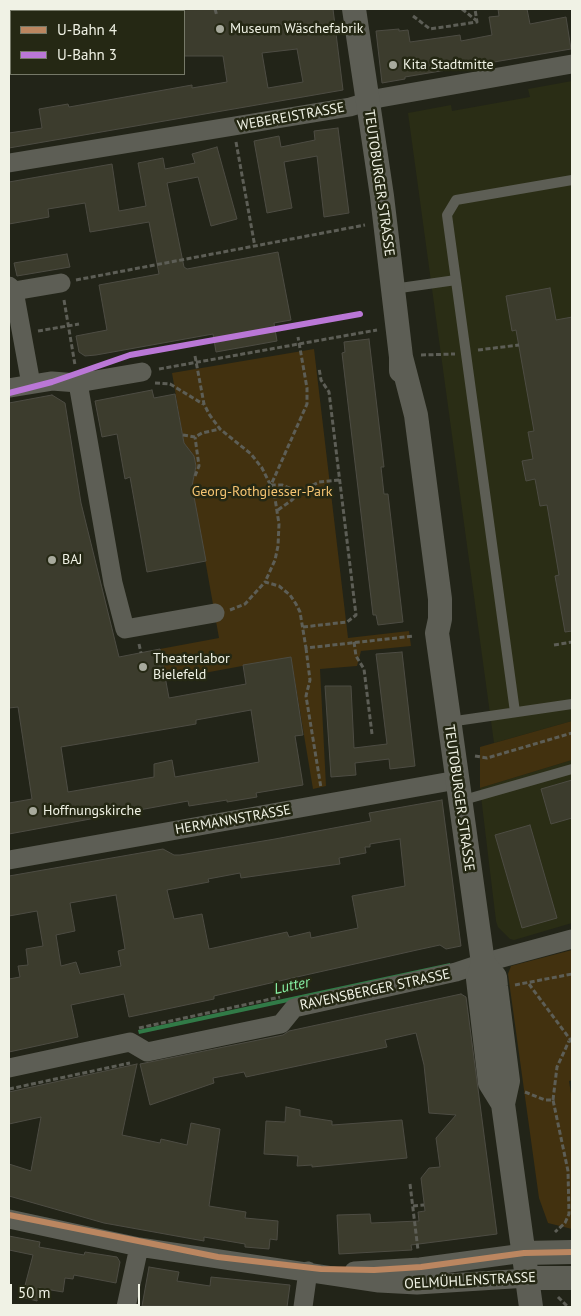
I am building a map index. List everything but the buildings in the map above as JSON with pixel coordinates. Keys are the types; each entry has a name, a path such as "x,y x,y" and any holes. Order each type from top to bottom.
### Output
{"street":[{"name":"TEUTOBURGER STRASSE","path":"354,9 379,170 393,288 408,356 428,503 440,600 440,620 437,633 483,963 478,979 490,1083 503,1104"},
{"name":"WEBEREISTRASSE","path":"9,163 232,127 572,64"},
{"path":"31,384 11,288 60,283"},
{"path":"9,388 58,380 78,383 150,375"},
{"path":"78,383 113,583 126,629 214,613"},
{"name":"HERMANNSTRASSE","path":"9,860 324,804 458,791"},
{"name":"RAVENSBERGER STRASSE","path":"147,1052 281,1024 294,1008 456,972 572,939"},
{"name":"TEUTOBURGER STRASSE","path":"483,963 495,976 508,1081 503,1104 531,1307"},
{"path":"9,1068 130,1042 147,1052"},
{"name":"OELMÜHLENSTRASSE","path":"9,1219 139,1247 242,1264 308,1271 379,1283 417,1286 528,1278 572,1278"},
{"path":"126,1307 139,1247"},
{"name":"OELMÜHLENSTRASSE","path":"308,1271 420,1267 524,1253 572,1252"},
{"path":"303,1307 308,1271"}],"lane":[{"path":"515,712 447,215 456,200 572,180"},
{"path":"393,288 456,280"},
{"path":"450,734 515,712 572,704"},
{"path":"458,791 572,769"}],"path":[{"path":"215,9 217,16"},
{"path":"462,9 477,22"},
{"path":"475,9 477,22"},
{"path":"414,16 430,29 477,22"},
{"path":"232,127 255,247"},
{"path":"78,383 60,283 365,225"},
{"path":"22,334 79,324"},
{"path":"150,375 196,362 377,330"},
{"path":"271,485 307,404 307,388 298,337"},
{"path":"195,356 204,404 220,429 251,454 262,468 271,485 278,510 278,546 275,560 264,582 245,604 234,609 214,613"},
{"path":"408,356 437,356"},
{"path":"303,628 347,622 356,615 329,392 321,380 319,368"},
{"path":"150,375 170,384 194,400 204,404"},
{"path":"183,435 195,437 202,433 220,429"},
{"path":"195,437 199,466 195,476"},
{"path":"278,510 292,500 299,492 319,482 339,480"},
{"path":"271,485 282,485 299,492"},
{"path":"264,582 279,586 290,595 300,612 310,680 306,696 324,804"},
{"path":"306,648 414,636"},
{"path":"354,642 356,656 364,669 372,734"},
{"path":"554,645 572,642"},
{"path":"450,734 477,757 487,758 572,733"},
{"path":"496,987 529,984 572,974"},
{"path":"529,984 571,1042 557,1067 553,1100 568,1171 570,1194 568,1219 555,1233"},
{"path":"137,1028 228,1011 282,997"},
{"path":"9,1089 136,1062 147,1052"},
{"path":"508,1081 535,1096 553,1100"},
{"path":"410,1184 420,1267"},
{"path":"413,1206 424,1205"}],"shaded area":[{"path":"572,81 572,721 494,743 408,113 451,105 452,111 530,97 528,89"},
{"path":"572,760 572,923 514,940 510,939 498,927 496,921 480,788"},
{"path":"450,963 451,967 139,1034 138,1030"}],"green space":[{"name":"Georg-Rothgiesser-Park","path":"314,349 348,638 409,631 411,646 361,651 357,666 320,669 326,786 313,789 291,657 166,680 160,649 219,638 192,486 196,466 194,456 184,443 172,373"},
{"path":"572,721 572,760 480,788 480,747"},
{"path":"572,950 572,1080 569,1081 572,1100 572,1229 548,1223 539,1198 508,974 511,966"}],"metro line":[{"name":"3","path":"9,393 52,382 130,355 360,314"},
{"name":"4","path":"9,1215 218,1257 321,1269 374,1270 421,1267 524,1253 572,1252"}],"place":[{"name":"Museum Wäschefabrik","path":"220,29"},
{"name":"Kita Stadtmitte","path":"393,65"},
{"name":"BAJ","path":"52,560"},
{"name":"Theaterlabor Bielefeld","path":"143,667"},
{"name":"Hoffnungskirche","path":"33,811"}],"water label":[{"name":"Lutter","path":"292,986"}]}
